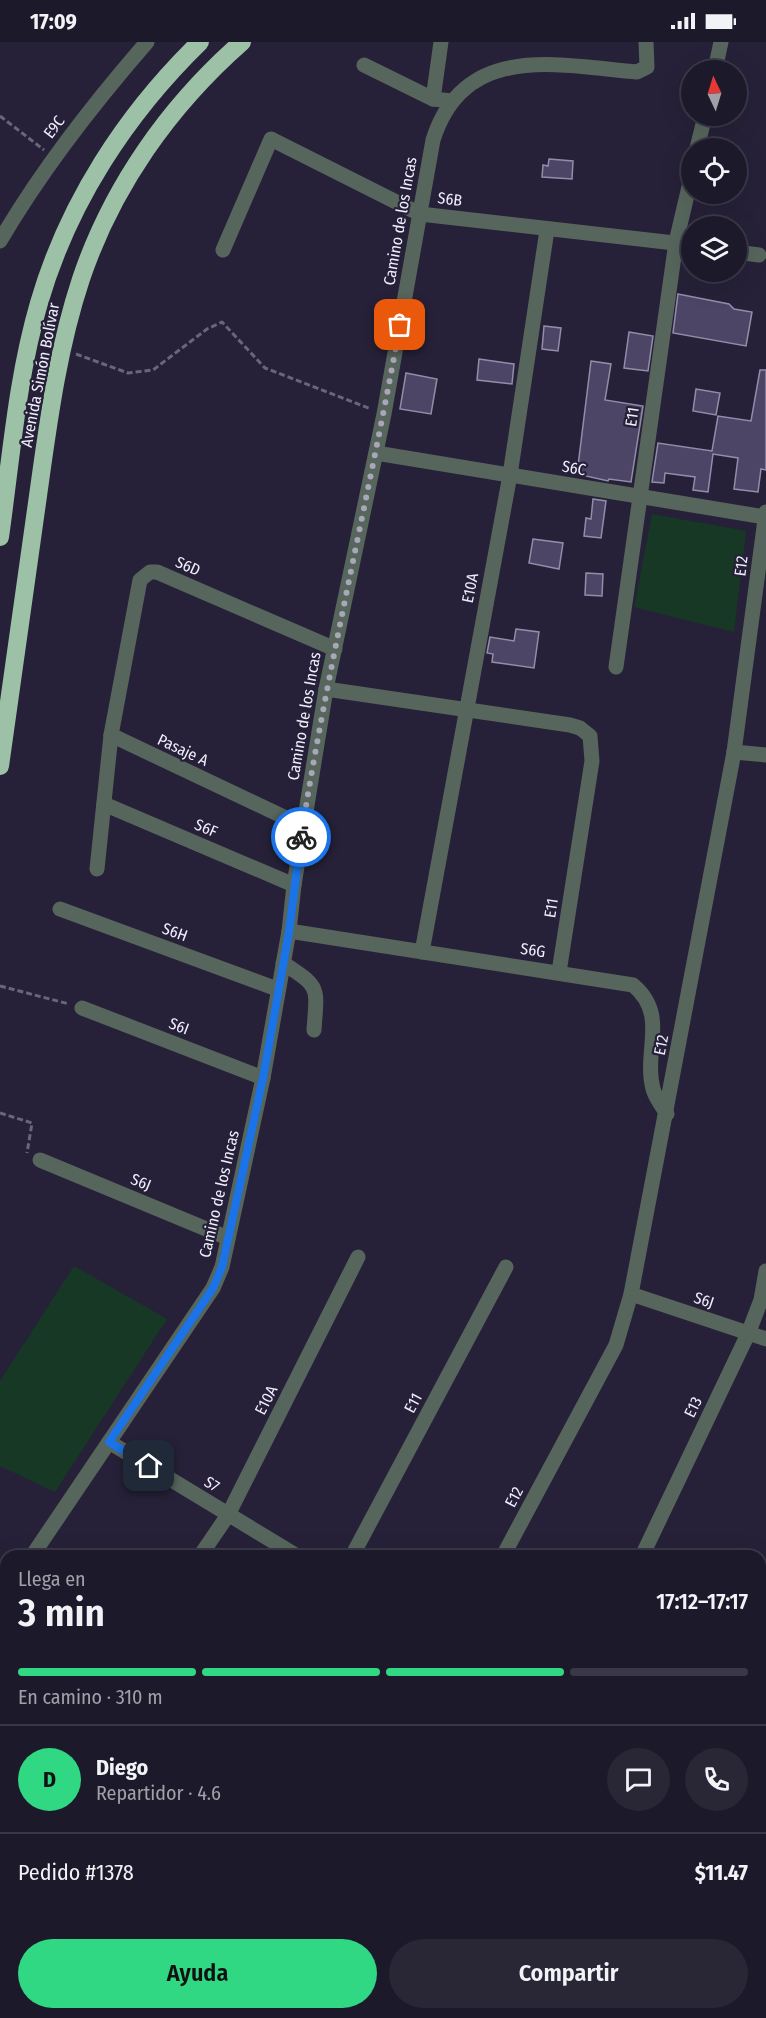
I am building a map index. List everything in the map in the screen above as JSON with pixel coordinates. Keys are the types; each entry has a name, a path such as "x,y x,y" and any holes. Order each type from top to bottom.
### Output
{"highway":[{"name":"Avenida Simón Bolívar","path":"0,537 20,390 38,304 53,263 80,201 113,144 162,81 200,42"},
{"name":"Avenida Simón Bolívar","path":"0,766 50,414 63,349 81,279 99,232 141,155 195,86 242,42"}],"street":[{"name":"E9C","path":"0,241 54,157 107,88 147,42"},
{"path":"433,99 441,42"},
{"name":"Camino de los Incas","path":"36,1550 213,1288 222,1267 263,1078 277,989 289,932 294,885 326,689 384,414 433,140 440,118 466,86 484,74 509,66 535,64 641,71 648,63 646,42"},
{"path":"717,60 721,42"},
{"path":"364,65 433,99 452,101"},
{"name":"S6B","path":"222,250 271,139 420,214 681,244"},
{"name":"E11","path":"616,667 676,243 685,204"},
{"name":"E10A","path":"422,952 510,475 547,230"},
{"path":"747,253 759,255"},
{"name":"S6C","path":"376,453 639,498 766,515"},
{"name":"E12","path":"506,1550 616,1345 631,1294 734,753 766,515"},
{"name":"S6D","path":"111,735 140,580 150,572 157,572 335,649"},
{"path":"326,689 466,710"},
{"name":"E11","path":"466,710 580,728 590,736 592,761 559,972"},
{"path":"97,869 111,735"},
{"name":"Pasaje A","path":"111,735 303,826"},
{"path":"734,753 766,755"},
{"name":"S6F","path":"104,804 294,885"},
{"name":"S6H","path":"60,909 277,989"},
{"name":"S6G","path":"289,932 622,981 633,985 644,994 652,1015 653,1090 667,1114"},
{"path":"283,963 310,981 317,992 314,1030"},
{"name":"S6I","path":"82,1008 263,1078"},
{"name":"S6J","path":"40,1160 228,1238"},
{"name":"E10A","path":"204,1550 228,1515 358,1257"},
{"name":"E11","path":"355,1550 506,1267"},
{"name":"E13","path":"645,1550 748,1334 761,1300 766,1271"},
{"name":"S6J","path":"631,1294 766,1339"},
{"name":"S7","path":"109,1442 287,1550"}],"path":[{"path":"0,116 54,157"},
{"path":"63,349 128,373 153,370 207,329 222,322 265,368 384,414"},
{"path":"0,986 82,1008"},
{"path":"0,1113 32,1123 27,1156 40,1160"}],"green space":[{"path":"652,514 746,531 734,632 634,607"},
{"path":"74,1266 167,1319 55,1492 0,1466 0,1381"}],"building":[{"path":"549,159 573,161 572,179 542,177 543,165 548,166"},
{"path":"678,294 729,304 734,309 752,312 746,346 673,333"},
{"path":"544,326 561,328 558,351 542,349"},
{"path":"629,332 653,336 648,371 624,368"},
{"path":"479,359 514,364 512,384 477,380"},
{"path":"591,361 611,364 605,400 643,406 631,482 609,479 608,481 577,474"},
{"path":"760,370 766,370 766,470 761,469 758,492 734,489 738,458 713,454 708,492 693,490 695,477 665,473 664,483 652,482 658,443 712,451 718,416 751,421"},
{"path":"406,373 437,379 431,414 400,409"},
{"path":"696,389 720,393 716,415 693,411"},
{"path":"593,499 606,501 601,538 584,536 586,518 591,519"},
{"path":"533,539 563,543 559,569 529,563"},
{"path":"586,573 603,574 602,596 585,595"},
{"path":"516,629 539,632 534,668 492,662 493,654 487,653 490,637 514,641"}],"way so far":[{"path":"301,837 326,689 384,414 400,325"}],"route":[{"path":"149,1466 109,1442 213,1288 222,1267 263,1078 277,989 289,932 301,837"}]}
